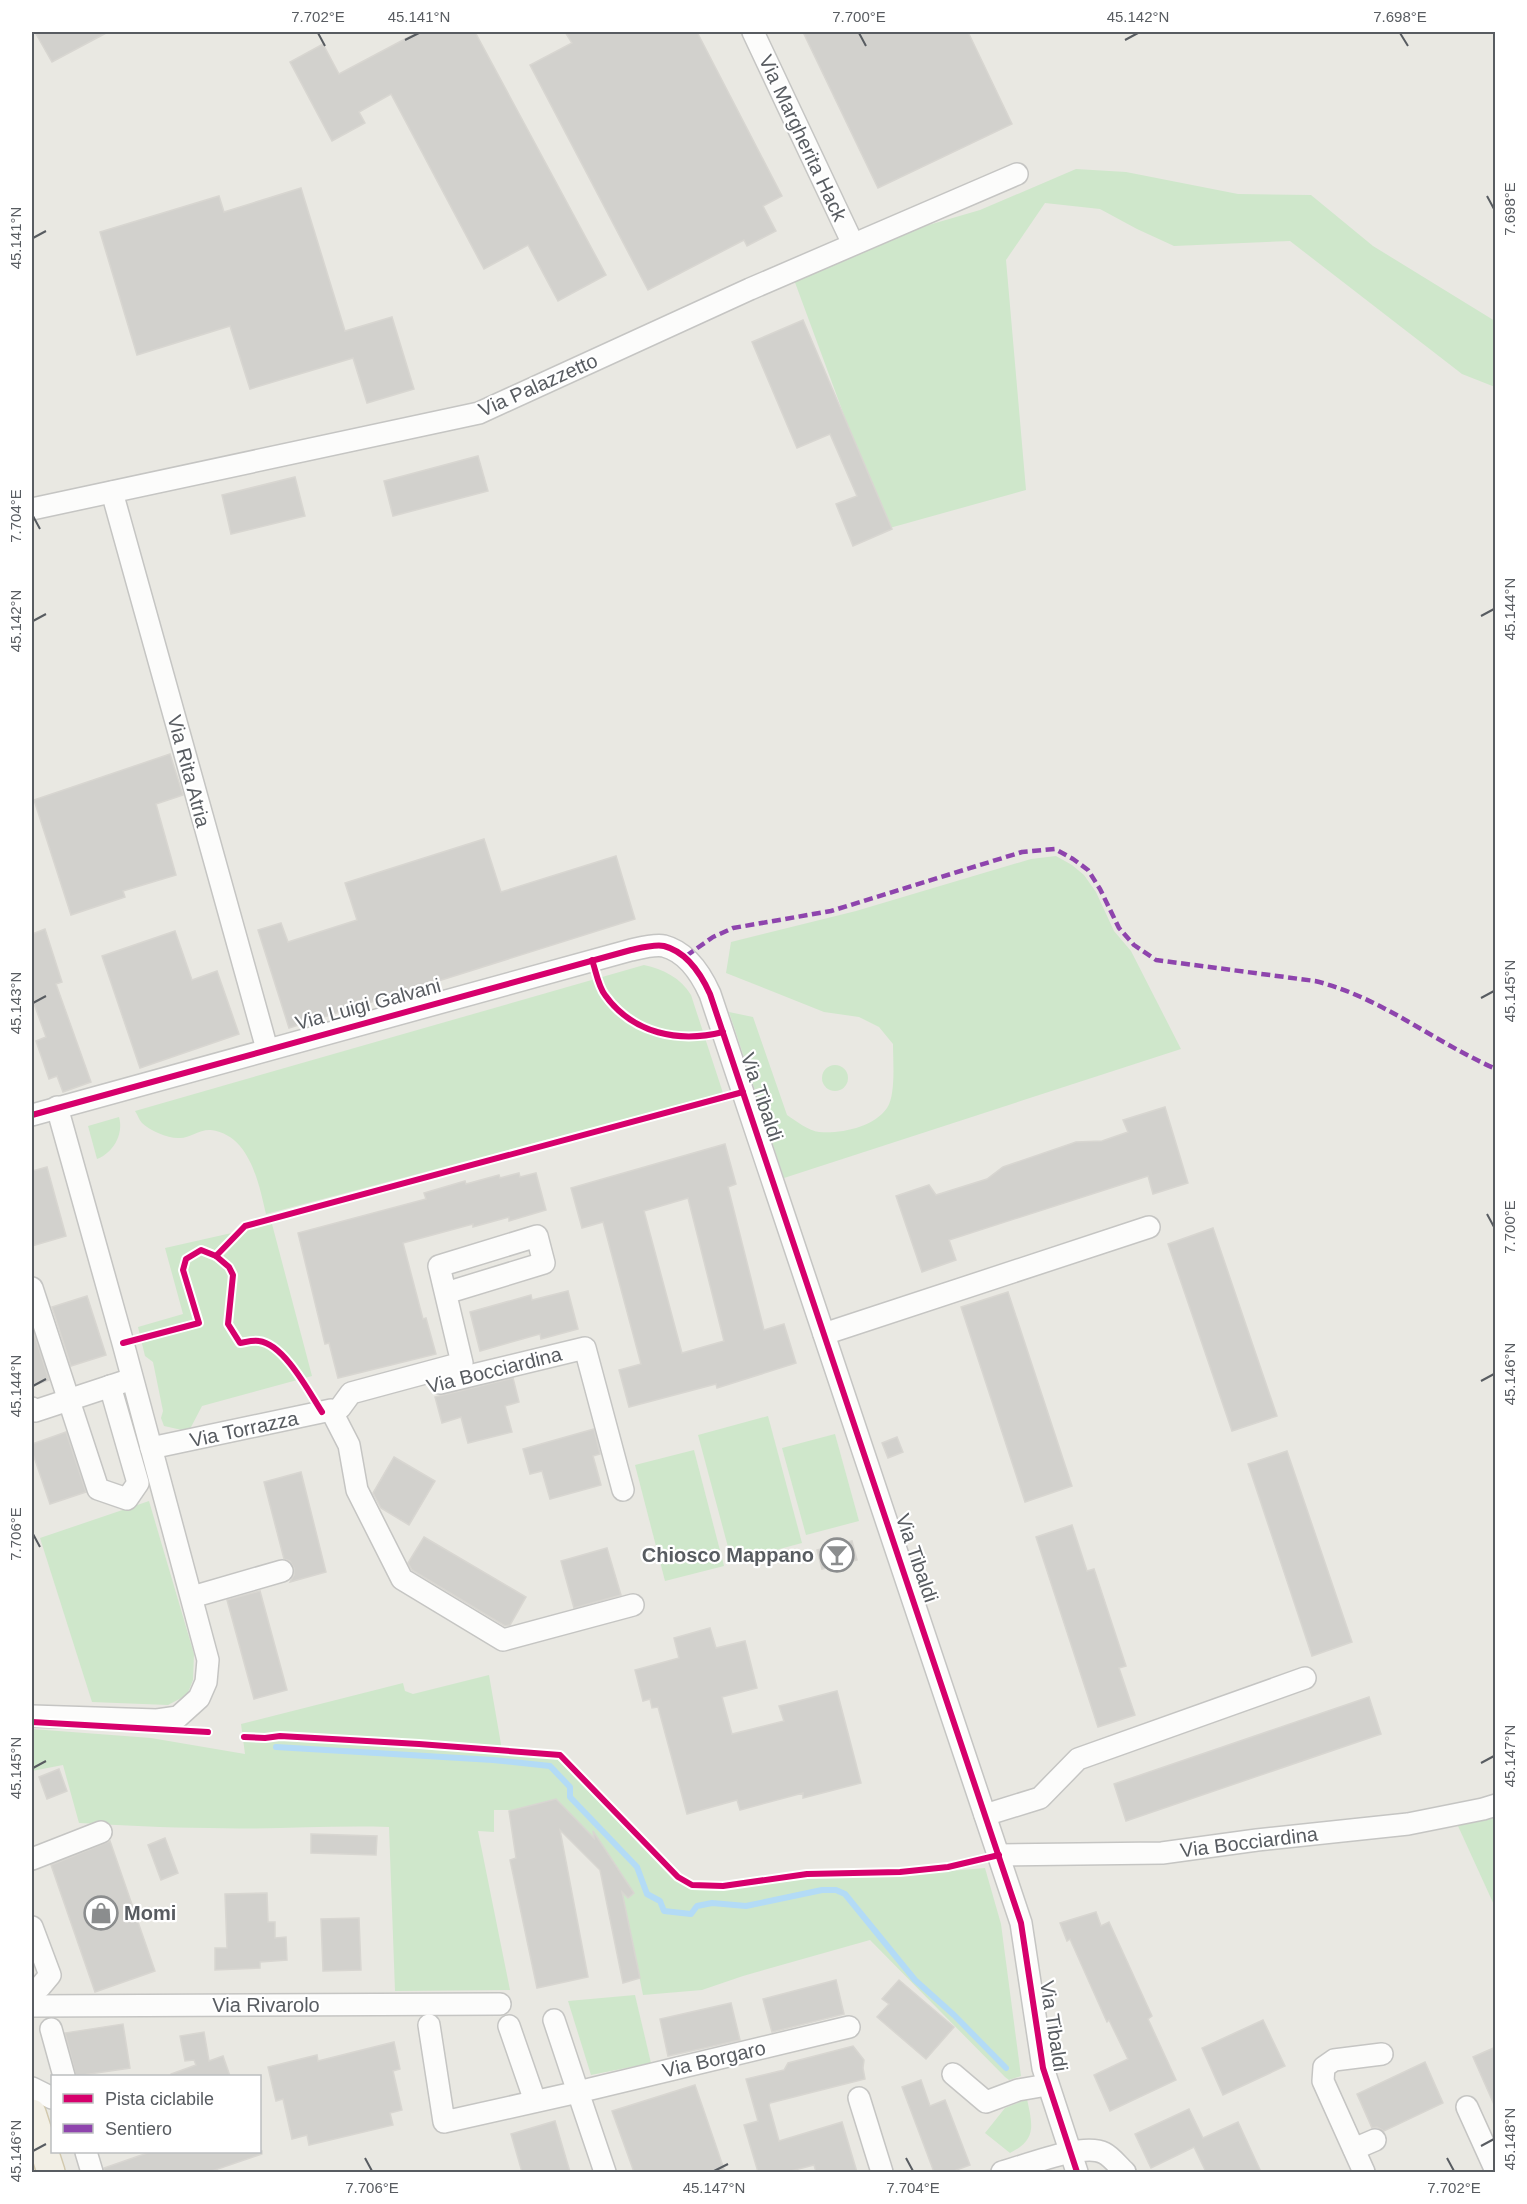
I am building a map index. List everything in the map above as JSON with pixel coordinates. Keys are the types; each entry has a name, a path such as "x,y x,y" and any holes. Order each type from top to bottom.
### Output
{"main road":[{"path":"32,2113 51,2172"}],"street":[{"name":"Via Margherita Hack","path":"753,32 854,244"},
{"name":"Via Palazzetto","path":"32,509 479,413 854,244 1017,174"},
{"name":"Via Rita Atria","path":"112,492 267,1049"},
{"name":"Via Luigi Galvani","path":"32,1115 631,950 663,946 686,956 704,980"},
{"name":"Via Tibaldi","path":"704,980 1021,1923 1042,2068 1074,2163"},
{"path":"32,1716 157,1720 178,1718 199,1698 206,1682 208,1660 57,1107"},
{"path":"824,1334 1149,1227"},
{"path":"32,1288 98,1489 127,1499 138,1483 110,1386"},
{"path":"446,1293 462,1363 351,1393 336,1409 349,1445 357,1490 402,1579 503,1640 633,1605"},
{"name":"Via Bocciardina","path":"336,1409 585,1348 623,1490"},
{"path":"32,1407 35,1411 132,1378"},
{"name":"Via Torrazza","path":"151,1448 336,1409"},
{"path":"192,1597 282,1571"},
{"path":"985,1815 1040,1798 1078,1759 1305,1678"},
{"name":"Via Bocciardina","path":"999,1855 1162,1853 1408,1824 1484,1809 1496,1804"},
{"path":"32,1858 101,1832"},
{"path":"32,1927 50,1975 40,1987 32,1991"},
{"name":"Via Rivarolo","path":"32,2006 500,2004"},
{"path":"554,2020 605,2172"},
{"name":"Via Borgaro","path":"429,2025 444,2122 849,2027"},
{"path":"509,2026 535,2102"},
{"path":"51,2029 64,2075"},
{"path":"1364,2172 1323,2082 1324,2067 1334,2060 1382,2054"},
{"path":"953,2074 986,2102 1018,2090 1047,2085"},
{"path":"32,2088 51,2098"},
{"path":"859,2098 882,2172"},
{"path":"1467,2108 1496,2171"},
{"path":"1354,2149 1375,2140"},
{"path":"1002,2172 1074,2163 1092,2150 1105,2154 1125,2172"},
{"path":"87,2153 92,2172"}],"green space":[{"path":"1076,169 1126,172 1238,194 1311,195 1373,246 1495,321 1495,387 1462,374 1290,241 1174,246 1100,209 1045,203 1006,260 1026,490 886,529 793,277 884,238 980,210"},
{"path":"1056,856 1084,875 1096,892 1114,931 1131,951 1181,1049 784,1178 729,1012 753,1017 787,1115 807,1128 819,1132 837,1132 856,1128 874,1120 887,1108 893,1086 893,1044 879,1027 859,1017 824,1012 726,973 731,942 856,911 1031,859"},
{"path":"644,965 671,975 691,995 723,1093 266,1214 251,1163 235,1141 211,1130 184,1138 165,1136 145,1126 135,1111"},
{"path":"835,1065 844,1069 848,1078 844,1087 835,1091 826,1087 822,1078 826,1069"},
{"path":"119,1117 120,1130 116,1142 108,1152 97,1159 88,1126"},
{"path":"272,1224 312,1376 202,1406 190,1429 182,1430 164,1426 153,1362 145,1356 138,1327 183,1314 165,1248"},
{"path":"768,1416 802,1543 732,1562 698,1435"},
{"path":"835,1434 859,1521 806,1535 782,1448"},
{"path":"694,1450 724,1566 665,1581 635,1465"},
{"path":"149,1501 194,1654 193,1680 187,1695 168,1705 92,1702 40,1538"},
{"path":"489,1675 502,1750 520,1754 555,1756 680,1883 688,1887 711,1890 826,1876 903,1875 985,1868 1001,1924 1021,2076 1009,2080 1005,2077 870,1940 702,1990 643,1995 617,1867 607,1852 556,1799 516,1810 494,1810 494,1832 478,1831 510,1990 395,1991 389,1827 232,1828 79,1823 63,1765 32,1771 32,1729 151,1738 245,1754 241,1724 403,1683 405,1691 413,1694"},
{"path":"1495,1813 1495,1907 1458,1826"},
{"path":"635,1995 651,2063 591,2075 568,2001"},
{"path":"1027,2099 1031,2130 1025,2142 1010,2153 985,2133 1005,2108"}],"building":[{"path":"35,32 108,32 52,62"},
{"path":"418,32 475,32 606,275 558,301 528,245 484,269 391,94 359,112 365,123 332,141 290,62 323,44 339,74"},
{"path":"565,32 697,32 782,196 763,206 776,231 747,246 744,240 648,290 530,65 572,43"},
{"path":"803,32 968,32 1012,124 878,188"},
{"path":"301,188 345,331 392,317 414,389 367,403 353,358 250,389 230,326 137,355 100,232 219,196 224,212"},
{"path":"803,320 892,529 853,546 836,504 857,496 830,434 797,448 752,342"},
{"path":"478,456 488,491 393,516 384,481"},
{"path":"295,477 305,516 231,534 222,495"},
{"path":"170,754 183,795 156,804 176,875 123,891 125,897 71,915 34,800"},
{"path":"484,839 501,892 616,856 635,919 289,1028 258,930 281,923 288,942 357,920 345,883"},
{"path":"45,929 62,982 56,984 91,1082 63,1092 57,1076 49,1079 36,1041 46,1037 32,998 32,934"},
{"path":"175,931 192,980 217,971 239,1034 140,1068 102,956"},
{"path":"1165,1107 1188,1183 1153,1194 1148,1176 949,1240 956,1260 922,1272 896,1196 929,1185 936,1195 987,1179 1003,1167 1076,1142 1102,1141 1128,1132 1123,1120"},
{"path":"725,1144 736,1184 728,1187 764,1330 784,1324 796,1363 717,1388 716,1384 629,1407 619,1370 641,1364 603,1222 582,1228 571,1188","holes":["688,1198 724,1341 682,1353 644,1211"]},
{"path":"47,1167 66,1236 32,1246 32,1171"},
{"path":"519,1173 520,1177 536,1173 546,1210 509,1221 509,1217 473,1227 473,1224 403,1243 423,1319 426,1318 436,1354 338,1378 329,1343 325,1344 298,1233 426,1199 424,1193 465,1181 466,1184 499,1175 500,1178"},
{"path":"1213,1228 1277,1416 1232,1431 1168,1244"},
{"path":"568,1291 578,1329 541,1339 540,1334 480,1351 470,1312 531,1295 532,1300"},
{"path":"1008,1292 1072,1486 1025,1502 961,1307"},
{"path":"87,1296 106,1355 71,1366 52,1307"},
{"path":"32,1327 49,1380 32,1386"},
{"path":"513,1378 519,1402 505,1406 512,1432 468,1443 461,1417 442,1423 435,1397"},
{"path":"594,1429 600,1454 593,1456 601,1485 550,1499 542,1471 530,1474 523,1449"},
{"path":"66,1432 86,1492 50,1504 32,1451 32,1444"},
{"path":"897,1437 903,1452 888,1458 882,1443"},
{"path":"1287,1451 1352,1642 1312,1656 1248,1464"},
{"path":"394,1457 435,1481 409,1525 381,1508 373,1493"},
{"path":"301,1472 326,1572 290,1582 294,1575 294,1568 290,1561 284,1559 264,1482"},
{"path":"1072,1525 1087,1571 1094,1569 1126,1666 1119,1668 1135,1715 1098,1727 1036,1537"},
{"path":"424,1537 526,1597 510,1625 505,1626 412,1570 408,1563"},
{"name":"Chiosco Mappano","path":"852,1541 857,1560 822,1569 817,1550"},
{"path":"607,1548 621,1595 574,1608 561,1561"},
{"path":"260,1591 287,1690 254,1699 227,1600"},
{"path":"710,1628 716,1648 745,1641 757,1688 722,1697 732,1734 784,1721 779,1706 837,1691 861,1783 803,1798 803,1793 740,1810 737,1800 687,1814 658,1707 652,1708 650,1699 643,1701 635,1670 679,1658 674,1638"},
{"path":"1369,1697 1381,1734 1126,1821 1114,1784"},
{"path":"59,1769 67,1791 47,1799 39,1777"},
{"path":"556,1799 594,1838 593,1831 634,1893 628,1898 622,1892 640,1978 623,1983 600,1870 560,1830 588,1977 537,1988 510,1860 516,1858 509,1811"},
{"path":"311,1834 377,1836 376,1855 311,1853"},
{"path":"165,1838 178,1873 161,1880 148,1845"},
{"name":"Momi","path":"110,1841 155,1971 95,1992 51,1865"},
{"path":"267,1893 268,1922 275,1922 275,1938 286,1937 287,1960 260,1962 260,1968 215,1970 215,1948 227,1948 225,1894"},
{"path":"1096,1912 1101,1926 1109,1922 1152,2016 1148,2019 1176,2080 1110,2111 1094,2075 1128,2059 1109,2020 1107,2022 1070,1939 1067,1941 1060,1923"},
{"path":"359,1918 361,1970 323,1971 321,1919"},
{"path":"836,1980 844,2014 772,2032 763,1999"},
{"path":"899,1980 954,2027 926,2059 877,2017 889,2004 882,1999"},
{"path":"731,2003 740,2040 668,2056 660,2019"},
{"path":"1263,2020 1285,2066 1223,2095 1202,2048"},
{"path":"123,2024 130,2068 76,2075 65,2033"},
{"path":"204,2032 209,2061 223,2056 230,2075 171,2075 196,2065 194,2060 185,2061 180,2036"},
{"path":"394,2042 400,2069 393,2071 402,2110 390,2113 393,2125 309,2145 307,2135 292,2139 283,2099 276,2101 268,2067 317,2055 318,2061"},
{"path":"853,2046 864,2060 865,2079 769,2105 779,2141 842,2122 857,2172 816,2172 814,2165 787,2172 758,2172 744,2125 758,2121 746,2079 784,2070 788,2063"},
{"path":"1496,2047 1496,2109 1473,2057"},
{"path":"1425,2062 1443,2103 1384,2131 1377,2127 1372,2128 1357,2094"},
{"path":"921,2080 930,2106 945,2100 970,2165 951,2172 934,2172 902,2087"},
{"path":"695,2085 725,2172 634,2172 612,2111"},
{"path":"1189,2109 1203,2138 1238,2122 1261,2172 1206,2172 1194,2147 1151,2168 1135,2134"},
{"path":"555,2121 570,2172 522,2172 511,2134"},
{"path":"262,2151 262,2154 209,2172 104,2172 104,2168 147,2153 261,2153"}],"waterway":[{"path":"276,1747 493,1760 550,1766 570,1787 570,1797 637,1867 647,1894 660,1901 664,1911 691,1914 697,1906 712,1903 746,1906 822,1890 836,1890 845,1894 915,1980 954,2015 1006,2068"}],"marked path":[{"path":"686,956 713,937 733,928 831,911 1022,852 1055,849 1088,870 1119,928 1134,945 1156,960 1315,981 1339,988 1385,1009 1496,1069"}],"cycle path":[{"path":"32,1115 631,950 664,946 680,953 692,965 710,994 1021,1923 1043,2068 1077,2172"},
{"path":"592,960 605,995 629,1019 643,1027 674,1035 690,1036 723,1032"},
{"path":"123,1343 199,1323 183,1270 186,1259 201,1250 216,1256 245,1226 743,1092"},
{"path":"216,1256 229,1267 233,1275 228,1324 240,1343 259,1341 278,1351 295,1370 322,1412"},
{"path":"32,1722 208,1732"},
{"path":"244,1737 280,1736 560,1755 678,1877 692,1885 723,1886 807,1874 900,1872 948,1867 999,1855"}],"place":[{"name":"Chiosco Mappano","path":"837,1555"},
{"name":"Momi","path":"101,1913"}]}
